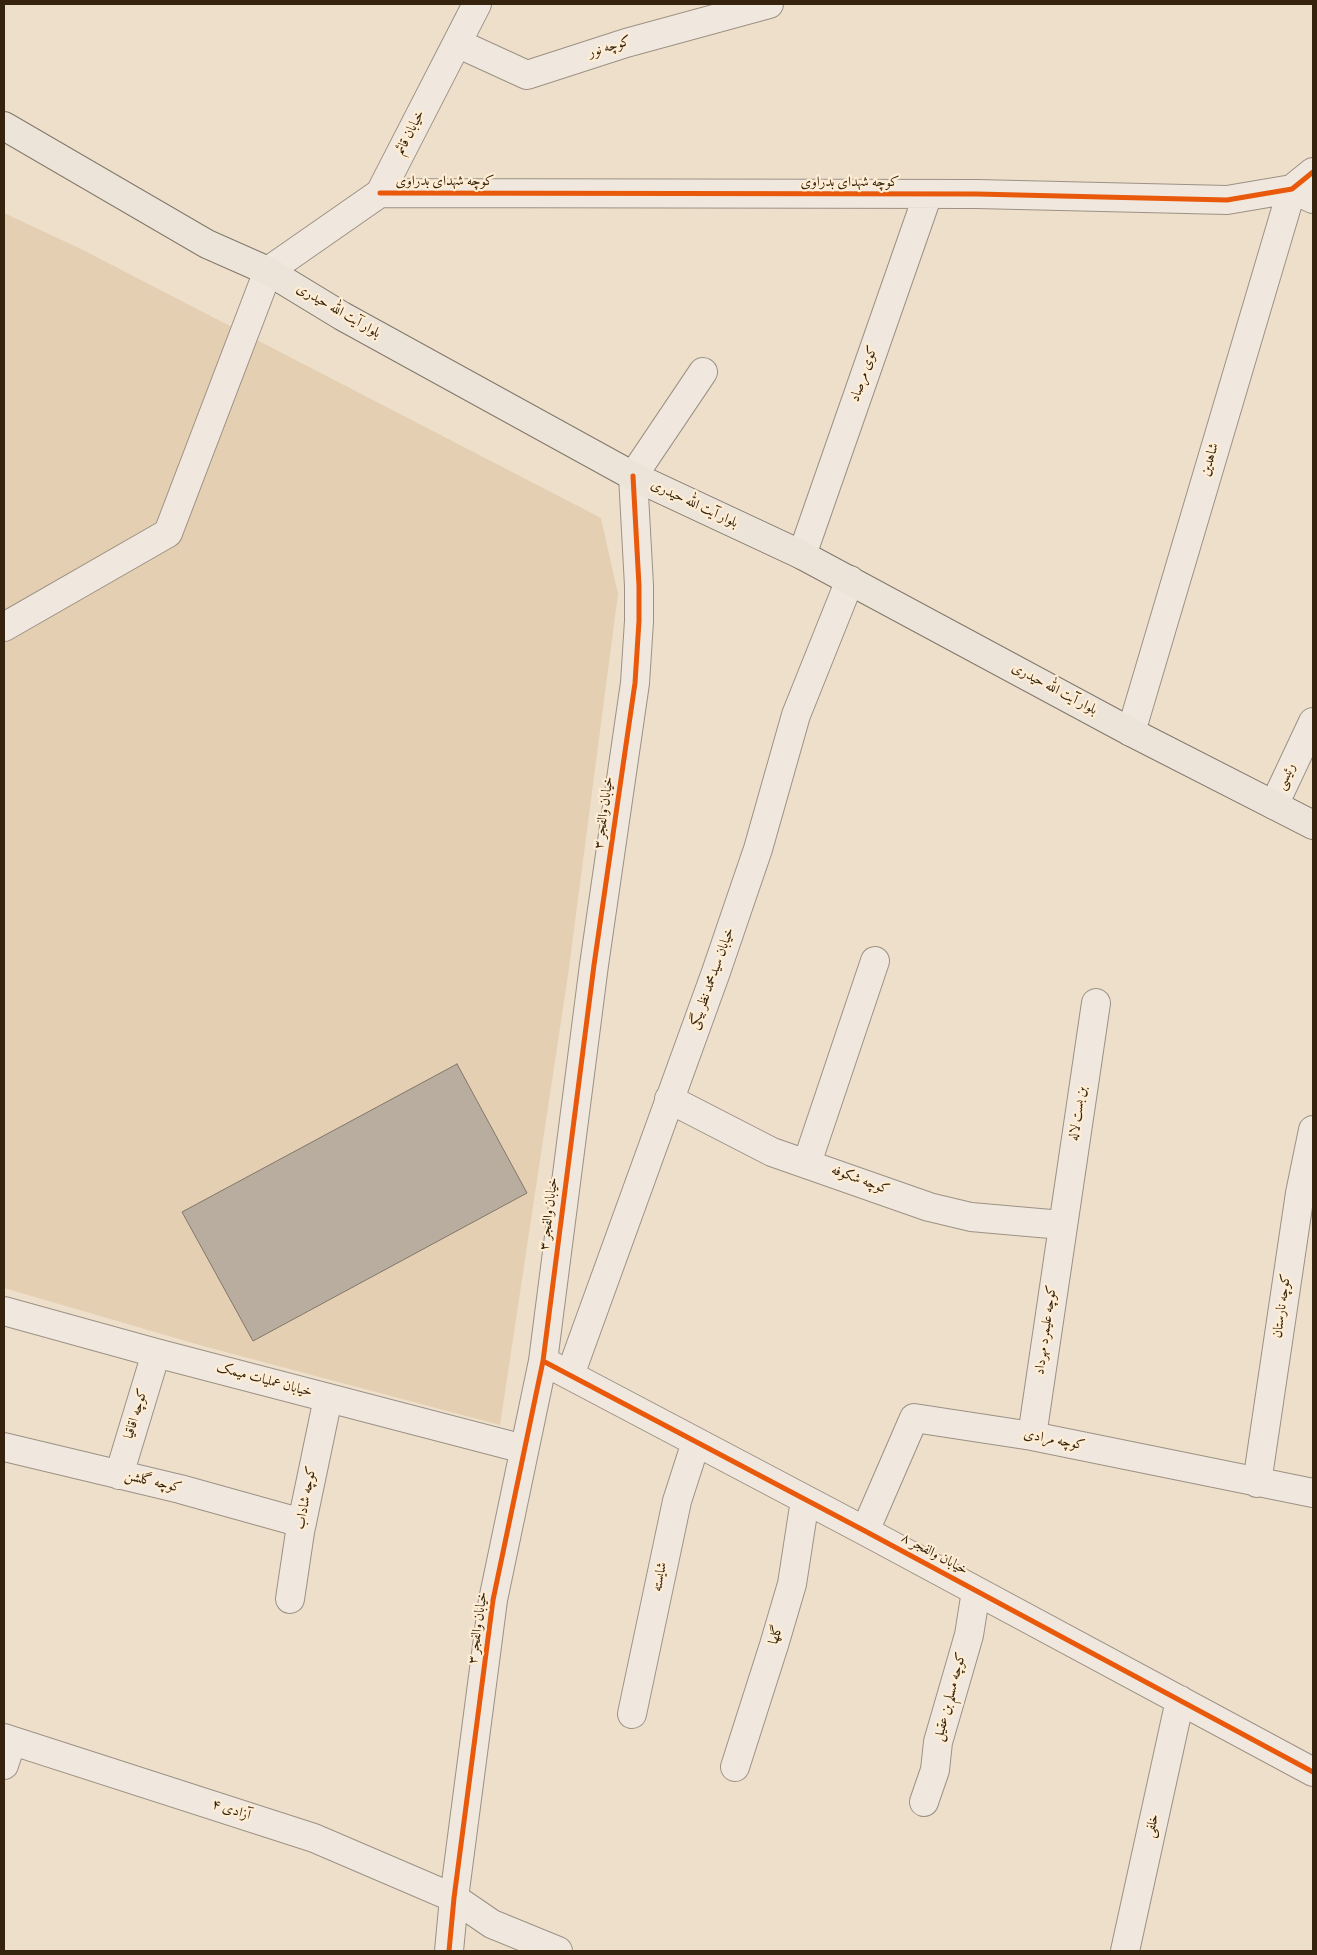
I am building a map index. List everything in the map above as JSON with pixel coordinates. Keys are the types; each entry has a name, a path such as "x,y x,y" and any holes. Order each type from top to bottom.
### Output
{"main road":[{"name":"بلوار آیت الله حیدری","path":"4,126 208,244 268,271 342,316 633,476 802,555 1131,732 1313,825"}],"street":[{"name":"خیابان قائم","path":"268,271 380,193 477,4"},
{"name":"کوچه نور","path":"457,43 527,75 626,43 769,4"},
{"name":"کوچه شهدای بدراوی","path":"380,193 928,194 1227,200 1302,194 1313,172"},
{"name":"کوی مرصاد","path":"802,555 928,194"},
{"name":"شاهدین","path":"1131,732 1302,194"},
{"path":"4,627 168,533 268,271"},
{"path":"633,476 703,372"},
{"name":"خیابان والفجر ۳","path":"450,1951 454,1898 493,1600 543,1361 593,975 636,683 639,603 633,476"},
{"name":"خیابان سیدمحمد نظر بیگی","path":"570,1375 716,972 758,849 796,715 850,580"},
{"name":"رئیسی","path":"1274,805 1313,722"},
{"path":"808,1163 875,961"},
{"name":"بن بست لاله","path":"1062,1225 1096,1003"},
{"name":"کوچه شکوفه","path":"669,1099 772,1152 951,1213 1000,1221 1062,1225"},
{"name":"کوچه نارستان","path":"1257,1483 1300,1193 1313,1130"},
{"name":"کوچه علیمرد مهرداد","path":"1032,1436 1062,1225"},
{"name":"خیابان عملیات میمک","path":"4,1311 156,1353 524,1449"},
{"name":"کوچه اقاقیا","path":"119,1475 156,1353"},
{"name":"خیابان والفجر ۸","path":"543,1361 865,1531 1313,1772"},
{"name":"کوچه شاداب","path":"290,1598 302,1523 328,1398"},
{"name":"کوچه مرادی","path":"865,1531 914,1418 1032,1436 1313,1494"},
{"name":"شایسته","path":"632,1714 677,1502 696,1442"},
{"name":"کوچه گلشن","path":"4,1447 180,1489 302,1523"},
{"name":"گلها","path":"735,1767 792,1584 806,1500"},
{"name":"کوچه مسلم بن عقیل","path":"924,1802 935,1770 938,1742 969,1635 976,1591"},
{"name":"خلفی","path":"1125,1951 1180,1700"},
{"name":"آزادی ۴","path":"7,1748 314,1838 454,1898 492,1924 558,1951"}],"shaded area":[{"path":"4,213 81,249 601,518 618,594 568,975 500,1425 203,1346 4,1288"}],"building":[{"path":"457,1064 527,1193 253,1341 182,1212"}],"cycle path":[{"path":"380,193 977,194 1227,200 1292,189 1313,172"},
{"path":"449,1951 454,1898 493,1600 543,1361 594,965 635,683 639,586 633,476"},
{"path":"543,1361 865,1531 1313,1772"}]}
